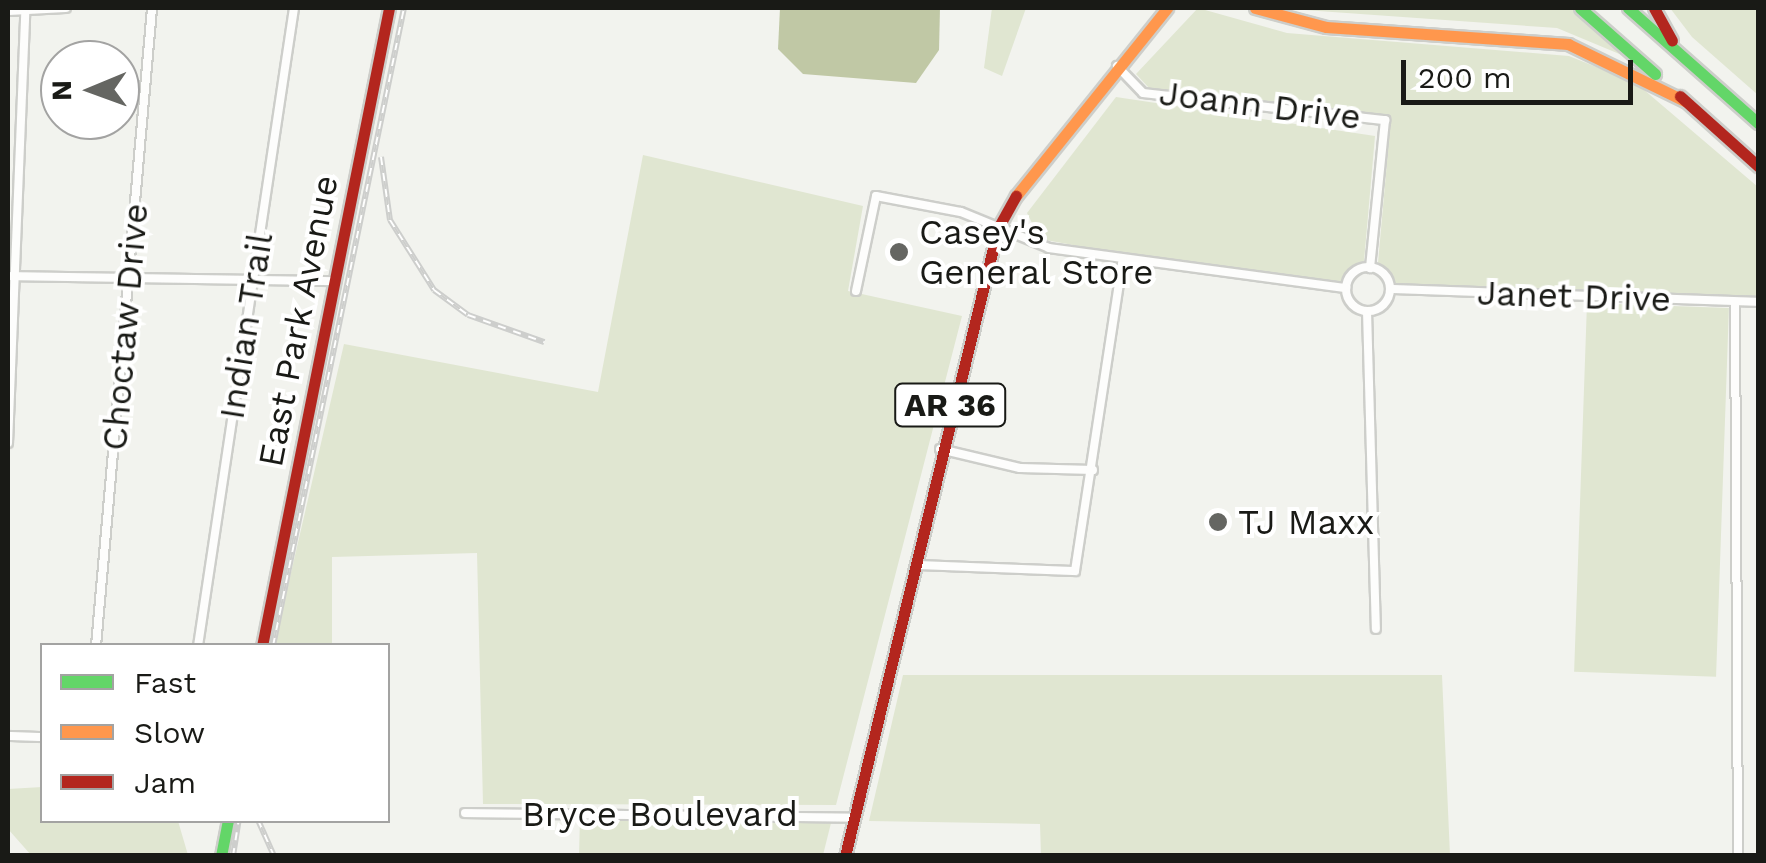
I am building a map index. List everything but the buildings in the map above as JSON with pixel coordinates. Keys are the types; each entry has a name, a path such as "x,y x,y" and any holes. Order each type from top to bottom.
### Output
{"main road":[{"name":"East Park Avenue","path":"263,643 389,8"},
{"name":"AR 36","path":"845,856 940,449 998,228 1034,165 1167,8"},
{"path":"1255,8 1326,27 1568,44 1685,101"},
{"path":"1580,8 1758,166"},
{"path":"1628,8 1758,123"},
{"path":"1654,8 1679,52"},
{"path":"221,856 227,823"}],"street":[{"path":"8,11 66,8"},
{"name":"Choctaw Drive","path":"96,643 152,8"},
{"name":"Indian Trail","path":"198,643 294,8"},
{"path":"8,443 18,277 25,11"},
{"name":"Joann Drive","path":"1116,66 1144,92 1385,120 1370,268"},
{"path":"856,291 876,196 998,228 1049,248 1346,288 1367,311 1376,629"},
{"path":"913,565 1075,572 1124,259"},
{"path":"1346,288 1370,268 1390,290 1367,311"},
{"path":"8,276 334,281"},
{"name":"Janet Drive","path":"1390,290 1758,302"},
{"path":"1736,302 1738,856"},
{"path":"940,449 1020,468 1093,470"},
{"path":"8,736 40,737"},
{"name":"Bryce Boulevard","path":"465,812 855,818"}],"shaded area":[{"path":"780,8 940,8 939,50 916,83 803,74 778,49"},
{"path":"992,8 1026,8 1002,76 984,68"},
{"path":"1198,8 1287,33 1569,56 1636,83 1758,187 1758,296 1394,285 1378,263 1391,117 1149,88 1136,74"},
{"path":"1276,8 1572,8 1629,58 1557,28"},
{"path":"1670,8 1758,8 1758,95 1692,37"},
{"path":"1116,97 1375,136 1364,261 1336,285 1288,284 1040,239 1027,213"},
{"path":"643,155 863,206 848,291 962,316 836,805 483,804 477,553 332,557 332,643 275,643 344,344 598,392"},
{"path":"1587,303 1729,308 1716,677 1574,672"},
{"path":"903,675 1442,675 1450,855 1041,855 1040,824 869,821"},
{"path":"40,787 40,823 179,823 188,855 31,855 8,829 8,789"},
{"path":"580,818 831,823 823,855 579,856"}],"railway":[{"path":"274,643 404,8"},
{"path":"381,157 390,220 434,290 468,315 544,342"},
{"path":"233,856 238,823"},
{"path":"259,823 274,856"}],"traffic: fast":[{"path":"1580,8 1655,74"},
{"path":"1628,8 1758,123"},
{"path":"221,856 227,823"}],"traffic: slow":[{"path":"1016,196 1167,8"},
{"path":"1255,8 1326,27 1568,44 1685,101"}],"traffic: jam":[{"path":"263,643 389,8"},
{"path":"1654,8 1672,40"},
{"path":"1680,96 1758,166"},
{"path":"845,856 998,228 1016,196"}],"place":[{"name":"Casey's General Store","path":"899,252"},
{"name":"TJ Maxx","path":"1218,522"}]}
